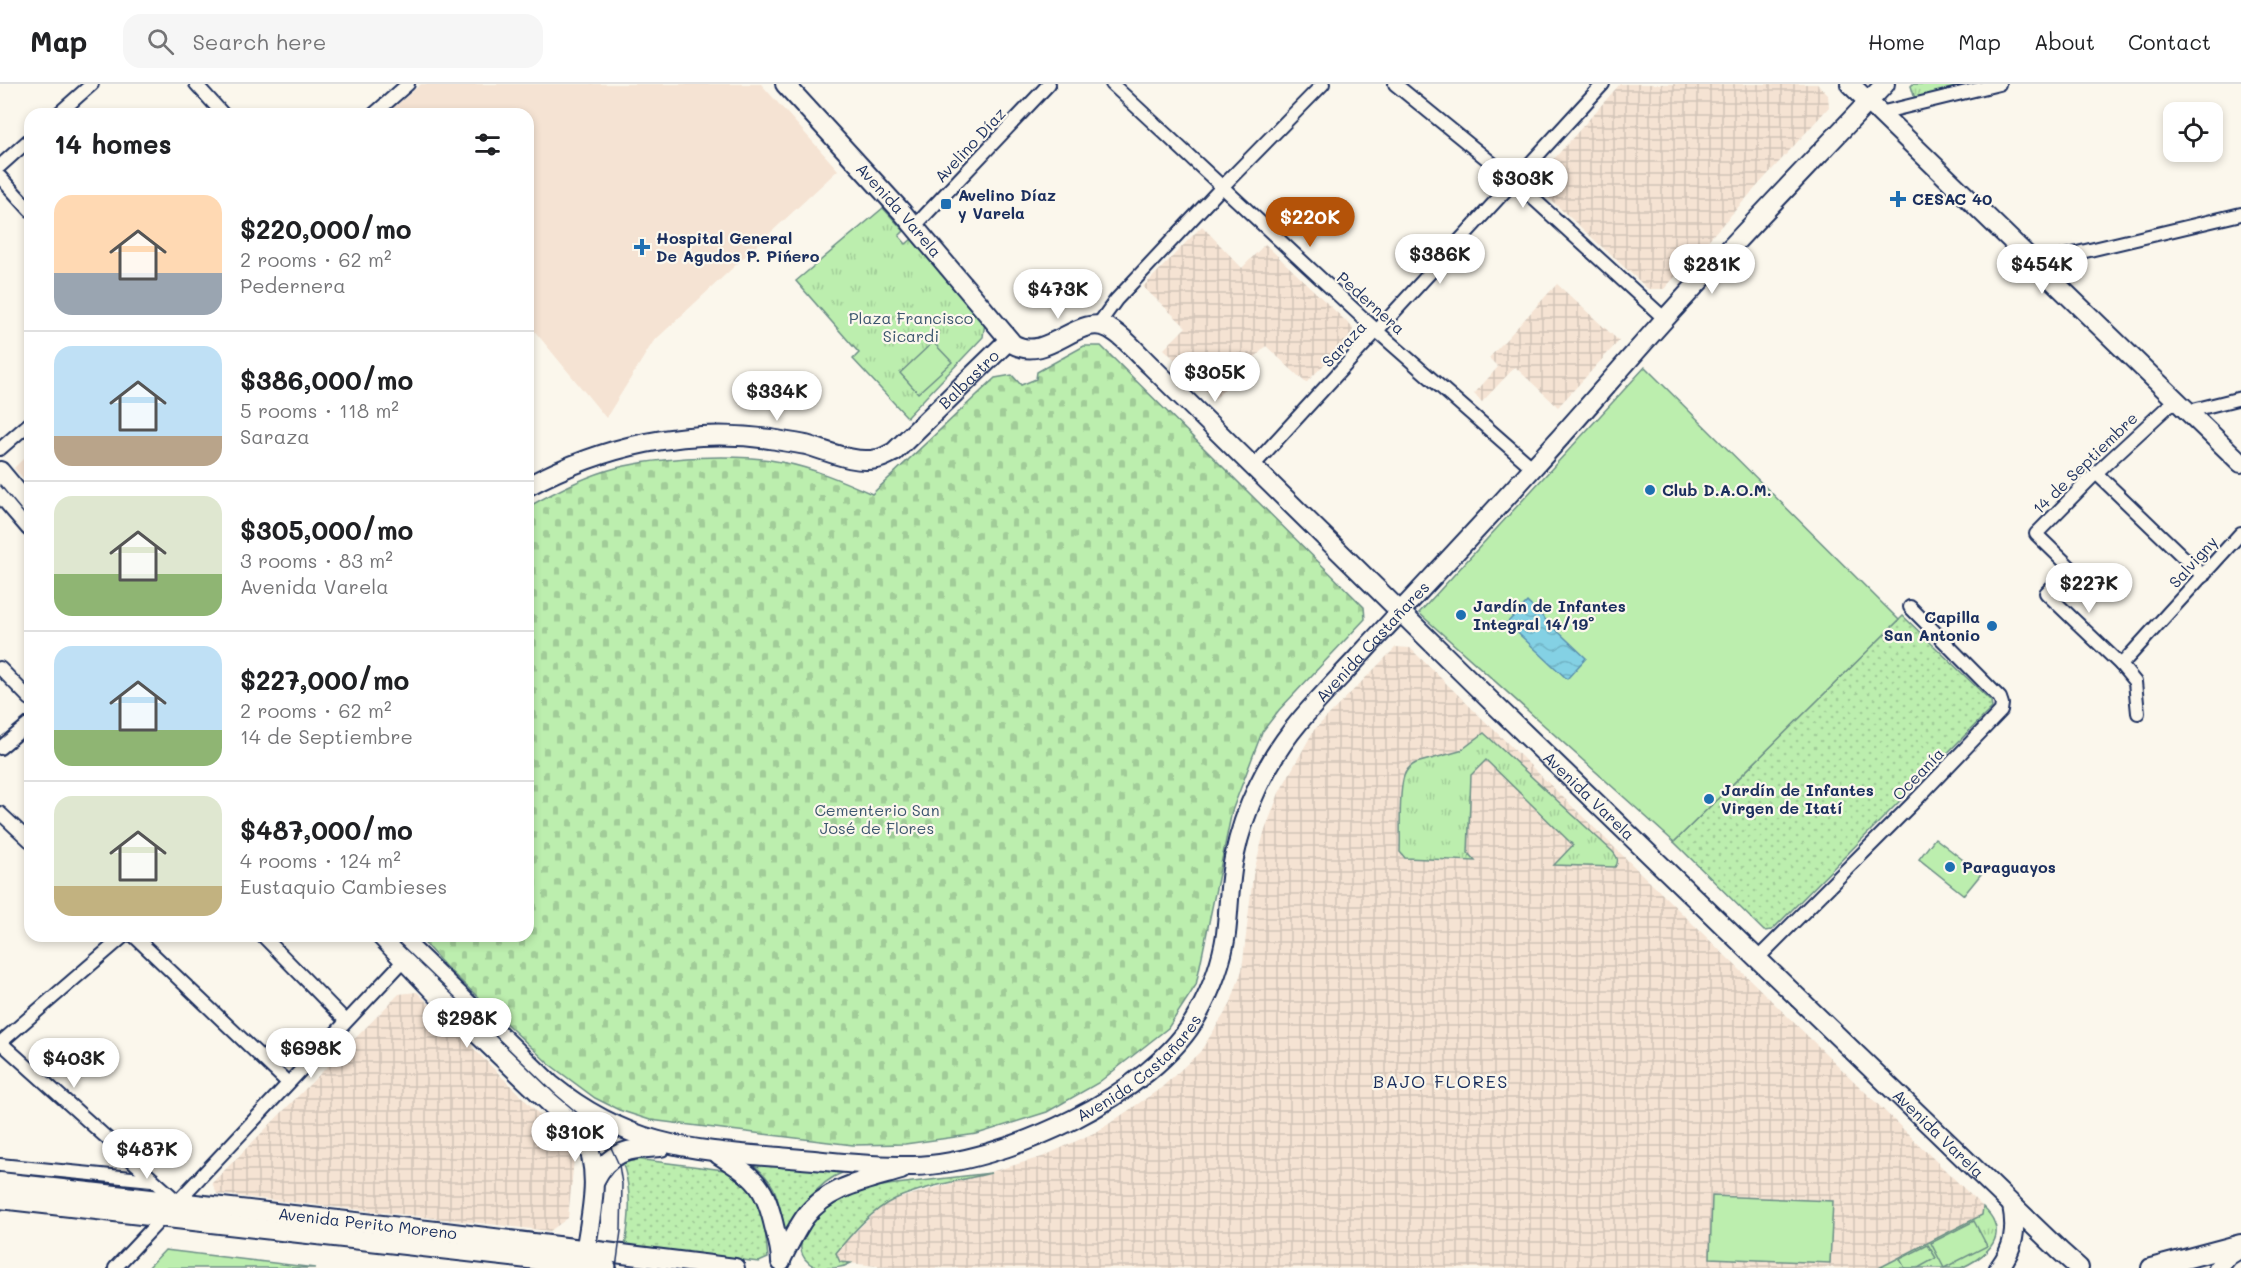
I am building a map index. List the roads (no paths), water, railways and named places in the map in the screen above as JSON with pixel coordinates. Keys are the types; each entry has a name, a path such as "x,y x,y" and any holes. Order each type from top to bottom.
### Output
{"main road":[{"name":"Avenida Varela","path":"784,84 914,227 1009,340"},
{"path":"1850,84 2241,463"},
{"name":"Avenida Castañares","path":"781,1263 807,1215 819,1202 835,1192 852,1184 914,1166 969,1158 1009,1147 1046,1133 1082,1115 1126,1087 1165,1057 1196,1018 1218,970 1226,939 1235,854 1246,814 1265,774 1297,723 1533,468 1665,318 1874,107 1885,84"},
{"name":"Avenida Varela","path":"1098,326 1111,329 1757,959 2079,1268"},
{"name":"Balbastro","path":"534,483 588,458 624,447 696,436 733,435 770,439 806,445 860,460 877,459 894,452 1009,340 1018,347 1033,349 1047,345 1080,329 1098,326"},
{"path":"0,471 24,500"},
{"path":"0,492 24,520"},
{"path":"389,942 408,956 574,1104 616,1126 670,1146"},
{"path":"401,942 408,956 444,1002 582,1135 590,1148 594,1182 584,1261"},
{"path":"594,1182 604,1165 616,1155 639,1148 670,1146"},
{"name":"Avenida Castañares","path":"670,1146 715,1152 914,1166"},
{"path":"715,1152 753,1177 762,1187 770,1208 781,1263"},
{"name":"Avenida Perito Moreno","path":"0,1182 171,1209 584,1261 735,1268"},
{"name":"Avenida Perito Moreno","path":"0,1199 171,1209"},
{"path":"1999,1268 2009,1255 2014,1239 2016,1222 2012,1205"},
{"path":"2151,1268 2241,1246"},
{"path":"2218,1268 2241,1246"},
{"name":"Avenida Perito Moreno","path":"584,1261 607,1268"}],"street":[{"path":"65,108 92,84"},
{"path":"196,84 217,108"},
{"path":"381,108 408,84"},
{"name":"Avelino Díaz","path":"914,227 1049,84"},
{"name":"Pedernera","path":"1112,84 1378,332 1533,468"},
{"path":"1098,326 1116,300 1221,187 1323,84"},
{"path":"1395,84 1514,181 1665,318"},
{"name":"Saraza","path":"1253,466 1604,84"},
{"path":"1874,107 1998,84"},
{"path":"0,166 24,144"},
{"path":"0,177 24,203"},
{"path":"2035,263 2241,214"},
{"path":"2182,405 2241,398"},
{"name":"14 de Septiembre","path":"2138,713 2135,682 2121,665 2046,593 2071,568 2036,534 2096,473 2182,405"},
{"path":"0,449 24,428"},
{"path":"2096,473 2203,576"},
{"name":"Salvigny","path":"2121,665 2241,533"},
{"name":"Oceanía","path":"1757,959 2001,711 2000,698 1910,607"},
{"path":"0,668 24,693"},
{"path":"0,748 24,728"},
{"path":"0,813 24,835"},
{"path":"117,942 0,1042 152,1180 171,1209"},
{"path":"140,942 287,1082"},
{"path":"269,942 346,1021"},
{"path":"115,1268 287,1082 408,956"},
{"path":"0,1165 152,1180"}],"water":[{"path":"1527,602 1586,658 1567,679 1507,623"}],"tram line":[{"path":"0,485 24,514"},
{"path":"398,942 609,1143 619,1165 622,1184 621,1231 616,1268"}],"place":[{"name":"CESAC 40","path":"1898,199"},
{"name":"Avelino Díaz y Varela","path":"946,204"},
{"name":"Hospital General De Agudos P. Pińero","path":"642,247"},
{"name":"Club D.A.O.M.","path":"1650,490"},
{"name":"Jardín de Infantes Integral 14/19°","path":"1461,615"},
{"name":"Capilla San Antonio","path":"1992,626"},
{"name":"Jardín de Infantes Virgen de Itatí","path":"1709,799"},
{"name":"Paraguayos","path":"1950,867"}],"district":[{"name":"BAJO FLORES","path":"1441,1082"}],"park label":[{"name":"Plaza Francisco Sicardi","path":"911,327"},
{"name":"Cementerio San José de Flores","path":"877,819"}]}
